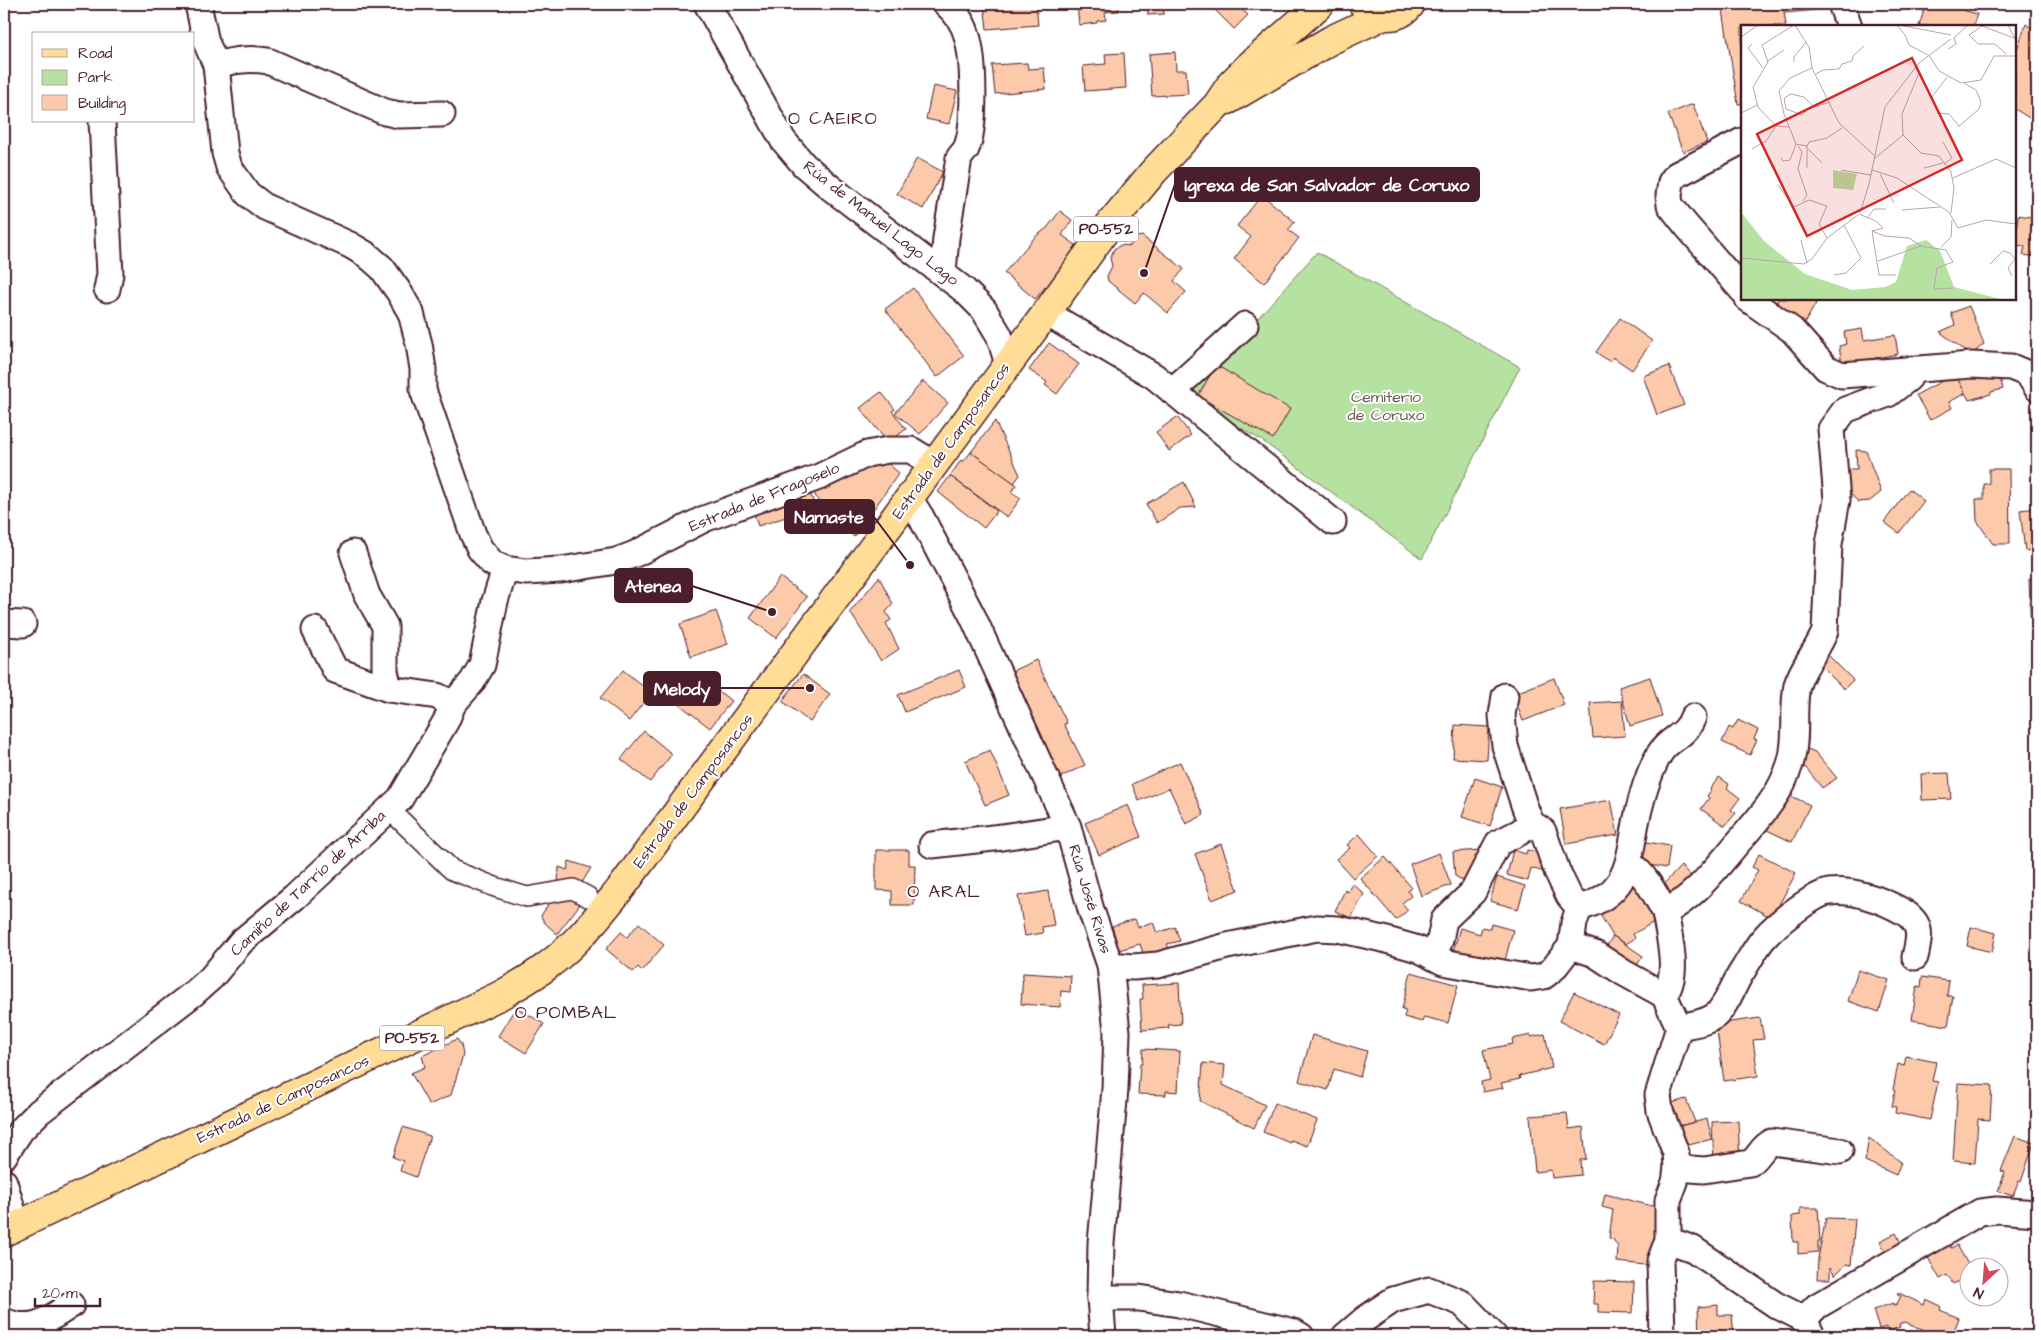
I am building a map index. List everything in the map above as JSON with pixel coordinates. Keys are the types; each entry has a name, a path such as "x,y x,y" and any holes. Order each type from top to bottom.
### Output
{"main road":[{"name":"Estrada de Camposancos","path":"10,1229 493,1000 548,966 591,925 622,887 1110,224 1154,172 1218,105 1231,84 1320,4"},
{"name":"Estrada de Camposancos","path":"1218,105 1331,40 1372,10 1391,16 1400,14 1411,4"}],"street":[{"name":"Estrada de Fragoselo","path":"198,4 229,167 237,181 248,194 265,208 366,254 382,268 399,292 410,313 419,344 423,369 423,390 472,534 480,549 492,563 505,569 526,572 561,570 616,561 635,554 704,519 818,477 868,454 888,450 911,450 934,464"},
{"name":"Rúa de Manuel Lago Lago","path":"707,4 782,140 804,164 832,188 964,290 984,310 998,335 1008,364"},
{"path":"943,272 946,238 959,158 966,148 973,109 970,50 967,34 954,12 946,4"},
{"path":"1841,4 1849,25"},
{"path":"207,59 254,59 268,61 385,112 399,115 442,114"},
{"path":"102,122 110,274 107,289"},
{"path":"1741,142 1676,175 1671,182 1669,196 1670,205 1741,289"},
{"path":"1749,300 1792,330 1826,368 1835,373 1854,376 1912,369 1971,365 2011,367 2028,374 2037,388"},
{"path":"1046,313 1154,376 1334,522"},
{"path":"1172,391 1245,325"},
{"path":"1665,912 1678,906 1713,872 1773,800 1786,776 1794,745 1797,685 1825,631 1829,544 1837,500 1832,429 1845,410 1888,394 1910,378 1912,369"},
{"name":"Rúa José Rivas","path":"908,498 921,517 973,617 1068,827 1091,910 1110,965 1117,1032 1115,1089 1101,1244 1100,1298 1103,1336"},
{"path":"353,553 367,595 385,626 384,670 389,689"},
{"name":"Camiño de Tarrío de Arriba","path":"4,1156 21,1130 39,1112 194,993 211,978 241,942 294,897 400,799 446,721 453,704 472,682 482,665 495,601 505,569"},
{"path":"315,630 335,670 389,689 436,696 453,704"},
{"path":"1505,696 1502,716 1505,746 1524,805 1531,822 1543,831 1557,872 1569,896 1579,908"},
{"path":"1579,908 1603,898 1613,889 1629,863 1644,789 1660,754 1667,744 1682,735 1690,726 1693,718"},
{"path":"389,809 452,870 494,887 527,897 574,889 588,897"},
{"path":"1433,957 1440,940 1444,920 1473,892 1498,843 1520,832 1531,822"},
{"path":"932,845 1068,827"},
{"path":"1629,863 1638,869 1646,879 1665,912 1673,972 1671,987 1664,995"},
{"path":"1679,1027 1708,1020 1718,1013 1742,971 1764,938 1814,898 1827,892 1844,891 1887,903 1905,913 1917,926 1920,936 1915,957"},
{"path":"1110,965 1133,967 1158,965 1227,946 1318,928 1338,929 1383,939 1418,949 1443,962 1531,978 1544,976 1553,969 1571,946 1574,924 1579,908"},
{"path":"1571,946 1595,954 1624,973 1664,995 1679,1027 1660,1083 1658,1095 1660,1111 1676,1153 1677,1168 1675,1182 1668,1200 1668,1240 1660,1261 1662,1336"},
{"path":"1677,1168 1704,1170 1750,1163 1756,1160 1765,1145 1772,1142 1840,1151"},
{"path":"4,1182 10,1229"},
{"path":"1668,1240 1693,1249 1808,1328 1816,1306 1980,1212 1997,1210 2037,1213"},
{"path":"1345,1336 1365,1319 1393,1300 1429,1290 1462,1303 1494,1336"},
{"path":"1100,1298 1138,1298 1179,1304 1294,1332 1301,1336"},
{"path":"4,1320 12,1324 30,1326 44,1322 71,1305"}],"green space":[{"name":"Cemiterio de Coruxo","path":"1317,252 1520,367 1422,559 1261,440 1188,396"}],"building":[{"path":"984,4 1036,4 1038,25 987,29"},
{"path":"1077,4 1118,4 1119,11 1105,12 1106,20 1079,25"},
{"path":"1147,4 1163,4 1164,14 1148,15"},
{"path":"1209,4 1244,4 1240,8 1248,15 1234,29"},
{"path":"1722,4 1783,4 1786,25 1741,25 1741,104 1738,104"},
{"path":"1786,4 1827,4 1826,9 1786,13"},
{"path":"1861,4 1889,4 1889,6"},
{"path":"1926,4 1942,4 1977,14 1973,25 1919,25"},
{"path":"2026,24 2037,32 2037,123 2016,110 2016,52"},
{"path":"1175,52 1176,70 1186,70 1188,94 1152,96 1149,54"},
{"path":"1124,53 1126,88 1085,91 1083,66 1106,64 1105,54"},
{"path":"1027,63 1028,69 1044,68 1046,89 995,94 992,65"},
{"path":"933,86 957,91 949,124 926,119"},
{"path":"1693,104 1707,142 1683,152 1668,114"},
{"path":"917,158 943,172 923,209 897,194"},
{"path":"1262,195 1295,222 1288,230 1299,238 1264,283 1234,259 1251,237 1237,226"},
{"path":"1060,211 1072,220 1062,235 1077,246 1047,289 1045,287 1035,299 1004,273 1035,237 1047,228"},
{"path":"2018,215 2037,218 2037,257 2023,255 2025,246 2016,245"},
{"path":"1142,236 1184,269 1174,281 1186,292 1168,313 1144,293 1135,303 1108,281 1107,276 1112,266 1110,258 1114,249 1121,245 1130,246 1137,237"},
{"path":"913,288 964,356 937,377 885,309"},
{"path":"1778,300 1818,300 1804,324 1774,307"},
{"path":"1969,306 1984,344 1971,355 1940,332 1955,325 1951,313"},
{"path":"1620,318 1652,341 1632,370 1613,357 1610,362 1596,352"},
{"path":"1862,329 1864,340 1895,335 1898,354 1842,364 1839,346 1846,344 1844,332"},
{"path":"1049,343 1079,364 1057,394 1045,385 1047,382 1029,370"},
{"path":"1216,365 1290,409 1273,439 1198,396"},
{"path":"1669,366 1684,405 1657,415 1643,376"},
{"path":"1955,374 1966,393 1949,402 1952,408 1930,420 1916,395"},
{"path":"1999,374 2003,389 1969,400 1956,376"},
{"path":"923,381 948,403 920,434 895,413"},
{"path":"881,392 895,409 892,411 906,429 888,443 860,408"},
{"path":"1177,417 1191,435 1169,451 1156,432"},
{"path":"995,421 1020,475 1014,483 971,452"},
{"path":"1856,450 1866,451 1881,492 1870,501 1858,502 1849,492 1843,469 1857,469"},
{"path":"971,452 1017,485 1011,492 1021,498 1007,517 950,476 961,460 963,462"},
{"path":"884,460 899,473 854,537 819,503 813,491"},
{"path":"1989,469 2009,469 2010,544 1993,544 1977,521 1976,499 1984,499 1984,484 1989,484"},
{"path":"950,476 997,511 984,528 938,492"},
{"path":"1184,482 1196,507 1180,508 1157,523 1146,504"},
{"path":"1909,489 1924,501 1899,533 1884,522"},
{"path":"811,495 816,510 758,526 754,513"},
{"path":"2037,508 2037,549 2025,551 2020,510"},
{"path":"780,577 807,597 776,638 750,618"},
{"path":"879,577 893,604 886,612 891,620 886,623 899,649 881,661 850,612"},
{"path":"2029,579 2037,579 2037,631 2031,631"},
{"path":"716,611 728,644 691,657 680,624"},
{"path":"1824,651 1853,680 1844,689 1815,660"},
{"path":"1036,660 1067,723 1064,724 1085,765 1059,778 1008,673"},
{"path":"623,670 651,693 629,721 600,698"},
{"path":"959,670 966,687 905,712 898,695"},
{"path":"803,674 830,694 810,722 782,701"},
{"path":"700,676 731,701 710,728 679,704"},
{"path":"1650,677 1662,716 1630,726 1619,687"},
{"path":"1554,678 1564,705 1523,721 1513,694"},
{"path":"1622,701 1625,736 1593,738 1590,703"},
{"path":"1738,720 1758,730 1754,739 1757,740 1750,755 1722,742 1729,727 1733,729"},
{"path":"1455,725 1489,727 1487,760 1453,758"},
{"path":"644,731 672,754 650,782 621,759"},
{"path":"1805,748 1815,752 1837,778 1822,788 1806,768 1797,765"},
{"path":"990,750 1009,795 985,805 965,761"},
{"path":"1180,762 1204,815 1186,824 1169,788 1139,801 1132,784"},
{"path":"1949,773 1951,799 1922,800 1921,774"},
{"path":"1719,777 1729,784 1727,788 1740,798 1731,810 1736,813 1725,826 1701,809 1709,798 1707,796 1710,789"},
{"path":"1475,778 1502,787 1490,826 1462,817"},
{"path":"1785,793 1810,805 1792,842 1767,830"},
{"path":"1611,800 1618,835 1566,844 1560,809"},
{"path":"1128,805 1141,837 1099,855 1085,823"},
{"path":"1359,834 1378,856 1353,878 1336,859 1350,848 1347,845"},
{"path":"1641,841 1670,846 1667,868 1637,863"},
{"path":"1221,844 1238,890 1212,900 1195,854"},
{"path":"876,850 909,850 909,865 915,865 914,905 892,905 892,891 876,890"},
{"path":"1482,850 1467,883 1455,876 1453,852"},
{"path":"1513,850 1526,854 1527,850 1544,854 1548,873 1531,868 1528,881 1507,875"},
{"path":"1439,853 1451,885 1421,896 1410,864"},
{"path":"1759,854 1796,873 1772,918 1741,901 1758,870 1752,867"},
{"path":"1385,857 1412,888 1408,891 1411,896 1402,903 1408,910 1396,920 1360,878"},
{"path":"569,861 591,868 578,889 558,883 559,867 567,870"},
{"path":"1681,866 1697,882 1663,904 1657,891"},
{"path":"1628,875 1637,881 1654,922 1633,934 1635,938 1626,944 1613,936 1596,908"},
{"path":"1497,877 1525,886 1518,909 1490,901"},
{"path":"1352,883 1364,894 1351,918 1335,911 1345,890 1348,892"},
{"path":"574,891 581,903 557,934 544,922 541,916 554,895"},
{"path":"1048,891 1054,925 1042,927 1043,933 1025,936 1018,896"},
{"path":"1135,919 1138,927 1153,922 1157,933 1175,927 1180,941 1167,944 1169,948 1144,956 1140,944 1119,950 1112,926"},
{"path":"639,923 664,945 642,971 638,967 633,972 606,949 621,932 627,937"},
{"path":"1491,924 1513,930 1502,972 1451,958 1460,928 1480,934 1482,927 1490,929"},
{"path":"1971,927 1996,933 1992,952 1967,946"},
{"path":"1613,936 1643,956 1631,974 1601,955"},
{"path":"1858,970 1889,980 1879,1012 1848,1001"},
{"path":"1411,972 1458,985 1448,1023 1424,1017 1422,1022 1404,1017 1406,1010 1402,1009"},
{"path":"1023,973 1071,976 1070,992 1061,991 1060,1007 1021,1004"},
{"path":"1922,977 1949,981 1947,996 1953,996 1948,1026 1912,1020 1917,986 1921,987"},
{"path":"1179,983 1181,1024 1168,1025 1169,1028 1142,1030 1140,999 1143,999 1142,985"},
{"path":"1574,992 1619,1015 1604,1044 1559,1021"},
{"path":"516,1007 544,1024 526,1053 498,1036"},
{"path":"1760,1018 1764,1039 1753,1040 1758,1076 1724,1081 1716,1024"},
{"path":"1545,1034 1552,1068 1519,1076 1520,1079 1501,1083 1503,1088 1483,1092 1481,1082 1490,1080 1483,1050 1513,1044 1512,1039"},
{"path":"1312,1035 1367,1051 1360,1077 1334,1069 1328,1090 1299,1081"},
{"path":"457,1039 461,1045 463,1055 451,1095 429,1105 411,1073 425,1067 422,1056"},
{"path":"1143,1049 1180,1051 1178,1092 1166,1091 1166,1095 1138,1094"},
{"path":"1906,1056 1936,1062 1932,1081 1938,1082 1930,1120 1895,1113 1896,1107 1892,1106 1898,1064 1904,1066"},
{"path":"1203,1063 1225,1065 1223,1085 1265,1105 1254,1128 1200,1101"},
{"path":"1958,1083 1992,1085 1990,1120 1978,1119 1975,1163 1953,1161"},
{"path":"1686,1099 1695,1122 1674,1127 1665,1105"},
{"path":"1275,1103 1317,1120 1307,1146 1291,1140 1290,1143 1263,1132"},
{"path":"1567,1113 1569,1129 1583,1127 1586,1159 1580,1160 1581,1175 1552,1178 1551,1170 1535,1172 1530,1116"},
{"path":"1707,1119 1712,1139 1681,1147 1676,1127"},
{"path":"1738,1121 1740,1162 1714,1163 1712,1122"},
{"path":"403,1127 430,1136 416,1177 400,1171 403,1161 393,1157"},
{"path":"2015,1136 2034,1143 2021,1182 2019,1181 2013,1196 1998,1191 2005,1172 2001,1171"},
{"path":"1869,1138 1901,1162 1896,1175 1865,1161"},
{"path":"1605,1194 1660,1208 1655,1266 1617,1262 1618,1247 1613,1239 1609,1238 1613,1210 1602,1207"},
{"path":"1800,1208 1818,1208 1820,1242 1818,1241 1818,1252 1798,1254 1798,1242 1793,1242 1792,1216 1800,1215"},
{"path":"1826,1218 1855,1219 1851,1265 1846,1264 1835,1275 1830,1267 1830,1279 1817,1279 1818,1258"},
{"path":"1896,1233 1905,1251 1889,1259 1880,1241"},
{"path":"1947,1242 1951,1248 1957,1245 1964,1258 1958,1258 1958,1281 1953,1284 1947,1275 1940,1279 1926,1254"},
{"path":"1594,1281 1634,1282 1633,1313 1598,1312 1598,1304 1593,1304"},
{"path":"1899,1293 1924,1305 1926,1299 1941,1306 1940,1310 1959,1318 1953,1333 1943,1329 1941,1334 1935,1332 1934,1334 1905,1322 1899,1324 1900,1327 1888,1331 1887,1327 1879,1329 1873,1310 1893,1303 1893,1305 1897,1304 1901,1296 1898,1295"},
{"path":"1718,1305 1718,1315 1732,1315 1734,1336 1699,1336 1698,1307"}],"place":[{"name":"Igrexa de San Salvador de Coruxo","path":"1144,273"},
{"name":"Namaste","path":"910,565"},
{"name":"Atenea","path":"772,612"},
{"name":"Melody","path":"810,688"}],"district":[{"name":"O CAEIRO","path":"833,118"},
{"name":"O ARAL","path":"944,891"},
{"name":"O POMBAL","path":"566,1012"}]}
